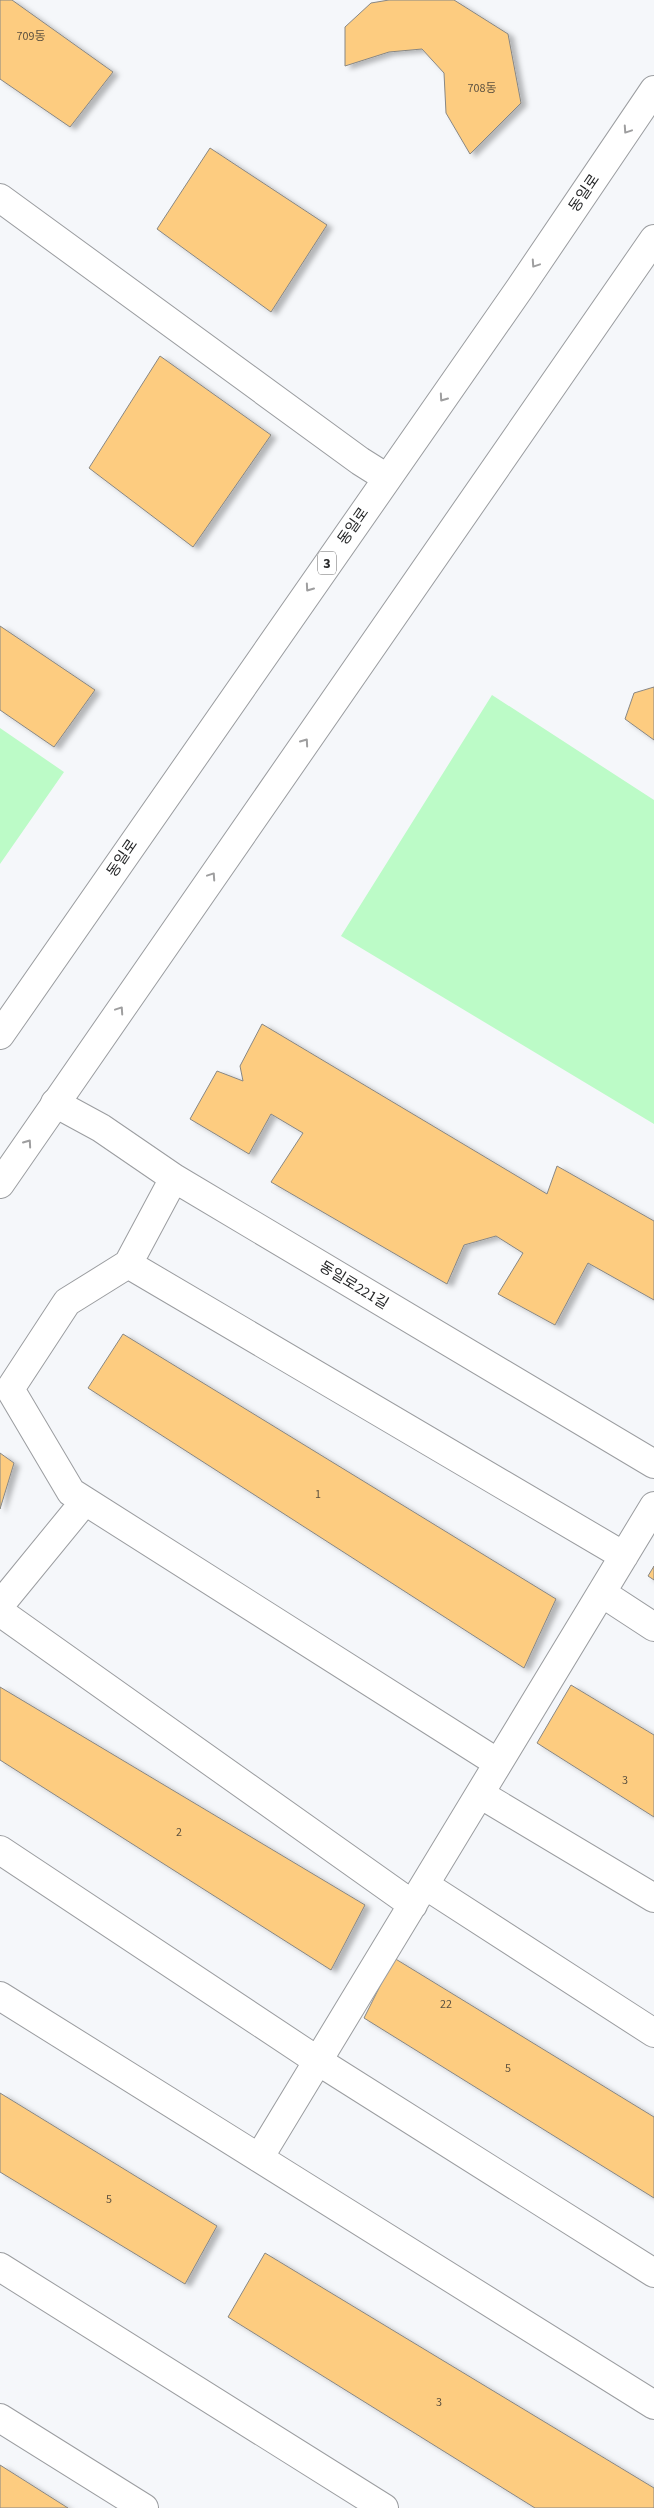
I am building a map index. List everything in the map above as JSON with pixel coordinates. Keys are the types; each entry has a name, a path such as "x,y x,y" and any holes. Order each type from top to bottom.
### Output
{"main road":[{"name":"동일로","path":"0,1035 654,90"},
{"path":"0,198 352,455 387,478"},
{"path":"0,1184 654,239"},
{"name":"동일로221길","path":"55,1104 101,1128 174,1178 654,1464"},
{"path":"174,1178 128,1264 67,1302 10,1390 71,1492 498,1763"},
{"path":"128,1264 624,1556"},
{"path":"0,1605 85,1500"},
{"path":"259,2158 654,1506"},
{"path":"602,1593 654,1627"},
{"path":"0,1612 419,1895 654,2033"},
{"path":"480,1794 654,1898"},
{"path":"0,1850 318,2061 654,2273"},
{"path":"0,1996 654,2405"},
{"path":"0,2267 384,2508"},
{"path":"0,2418 144,2508"}],"green space":[{"path":"492,695 654,800 654,1124 341,936"},
{"path":"0,728 64,772 0,864"}],"building":[{"path":"0,0 12,0 113,72 70,127 0,79"},
{"path":"389,0 454,0 508,34 521,103 470,154 446,113 444,73 422,49 389,52 345,66 345,27 371,3"},
{"path":"210,148 327,225 271,312 157,229"},
{"path":"160,356 271,435 193,547 89,468"},
{"path":"0,626 95,690 54,747 0,710"},
{"path":"654,687 654,740 625,719 634,693"},
{"path":"262,1024 547,1194 557,1166 654,1221 654,1300 588,1263 555,1325 498,1294 523,1253 496,1236 464,1245 447,1284 271,1182 303,1133 271,1114 249,1154 190,1119 217,1071 243,1081 240,1066"},
{"path":"123,1334 556,1599 524,1668 88,1388"},
{"path":"0,1453 14,1463 0,1509"},
{"path":"654,1566 654,1580 648,1576"},
{"path":"571,1685 654,1735 654,1817 537,1743"},
{"path":"0,1687 365,1905 331,1970 0,1760"},
{"path":"394,1958 654,2117 654,2198 364,2018"},
{"path":"0,2093 217,2226 185,2284 0,2172"},
{"path":"265,2253 654,2488 654,2508 535,2508 228,2317"},
{"path":"0,2465 68,2508 0,2508"}]}
